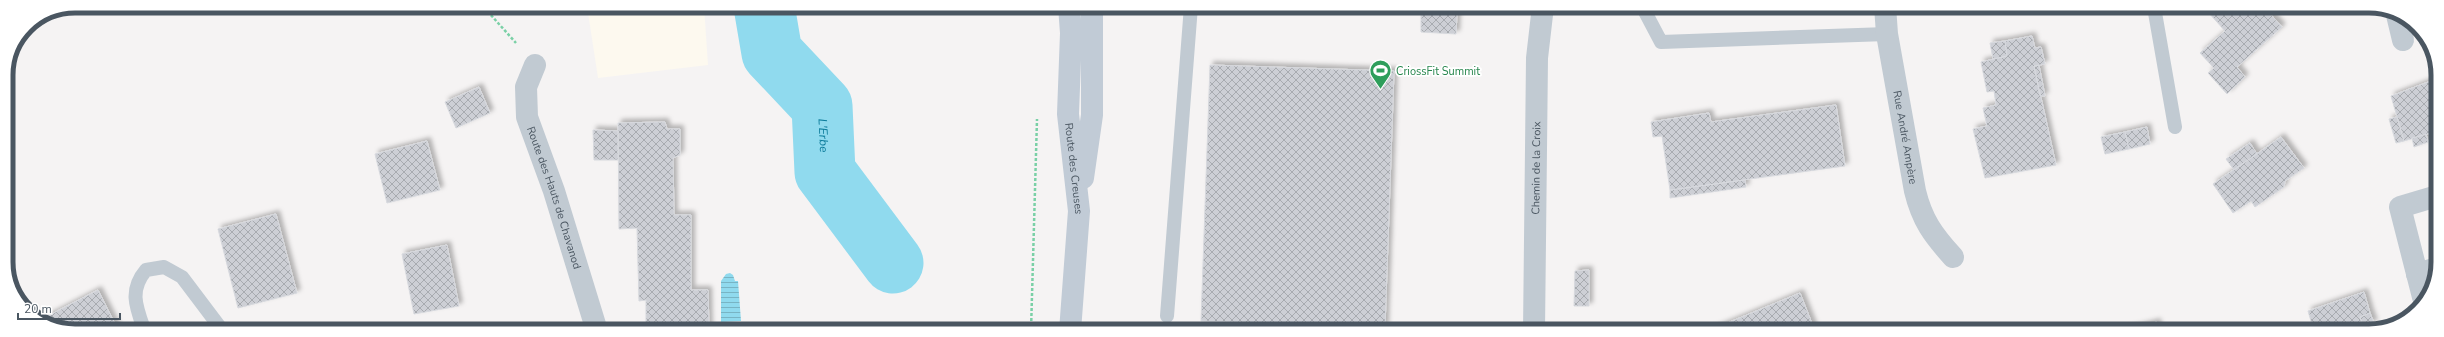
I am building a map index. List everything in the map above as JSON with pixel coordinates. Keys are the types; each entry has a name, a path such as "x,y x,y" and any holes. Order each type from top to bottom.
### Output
{"main road":[{"name":"Route des Creuses","path":"1070,13 1071,33 1068,114 1079,211 1071,324"},
{"path":"1079,211 1092,115 1092,13"}],"street":[{"name":"Chemin de la Croix","path":"1534,324 1537,58 1542,13"},
{"name":"Rue André Ampère","path":"1886,13 1887,34 1915,191 1921,213 1935,238 1953,257"},
{"path":"2398,21 2403,40"},
{"name":"Route des Hauts de Chavanod","path":"535,65 526,87 527,117 554,191 595,324"},
{"path":"2422,294 2400,207 2431,198"},
{"path":"2417,274 2430,270"}],"lane":[{"path":"1167,316 1190,13"},
{"path":"1646,13 1661,42 1887,34"},
{"path":"2155,13 2175,127"},
{"path":"142,324 134,303 135,290 139,278 146,270 164,266 182,277 217,324"}],"path":[{"path":"489,13 535,65"},
{"path":"1031,324 1038,112"}],"shaded area":[{"path":"588,13 704,13 708,65 598,78"}],"water":[{"path":"730,273 733,275 735,281 738,281 741,321 721,322 721,281 726,274"}],"building":[{"path":"1421,13 1457,13 1456,34 1421,32"},
{"path":"2209,13 2269,13 2282,27 2237,67 2245,77 2227,94 2208,73 2214,68 2200,53 2225,31"},
{"path":"2032,36 2035,48 2041,47 2045,64 2034,66 2056,165 1985,178 1973,129 1987,126 1983,108 1996,105 1994,91 1987,92 1981,62 2007,56 2005,41"},
{"path":"2005,41 2007,56 1993,59 1990,43"},
{"path":"1210,65 1394,71 1385,324 1293,324 1201,321"},
{"path":"2039,65 2045,96 2040,96 2034,66"},
{"path":"2431,81 2431,133 2404,141 2391,96"},
{"path":"479,87 490,113 456,128 445,102"},
{"path":"1836,105 1845,166 1670,190 1662,136 1653,137 1651,122 1709,113 1711,122"},
{"path":"2397,117 2404,141 2396,143 2389,119"},
{"path":"665,122 667,129 680,129 680,155 673,158 674,215 691,215 691,290 708,290 709,324 646,324 646,300 639,301 637,228 619,229 618,123"},
{"path":"2147,127 2150,144 2129,149 2125,132"},
{"path":"593,130 618,131 618,160 594,160"},
{"path":"2125,132 2129,149 2105,154 2101,137"},
{"path":"2426,134 2428,142 2414,147 2412,138"},
{"path":"2281,137 2304,168 2285,181 2284,187 2255,207 2251,201 2233,213 2213,184"},
{"path":"427,141 440,190 387,203 375,154"},
{"path":"2250,143 2257,154 2234,170 2226,159"},
{"path":"1745,180 1746,187 1670,198 1670,190"},
{"path":"276,214 297,293 238,308 218,229"},
{"path":"447,245 459,306 414,314 402,254"},
{"path":"1589,270 1589,306 1574,306 1575,271"},
{"path":"98,290 115,324 75,324 59,322 46,317"},
{"path":"2364,292 2370,313 2360,317 2362,324 2312,324 2308,311"},
{"path":"1800,293 1812,324 1725,324"},
{"path":"2370,313 2374,323 2362,324 2360,317"}],"waterway":[{"name":"L'Erbe","path":"765,13 772,53 822,106 825,172 893,263"}],"place":[{"name":"CriossFit Summit","path":"1380,90"}]}
